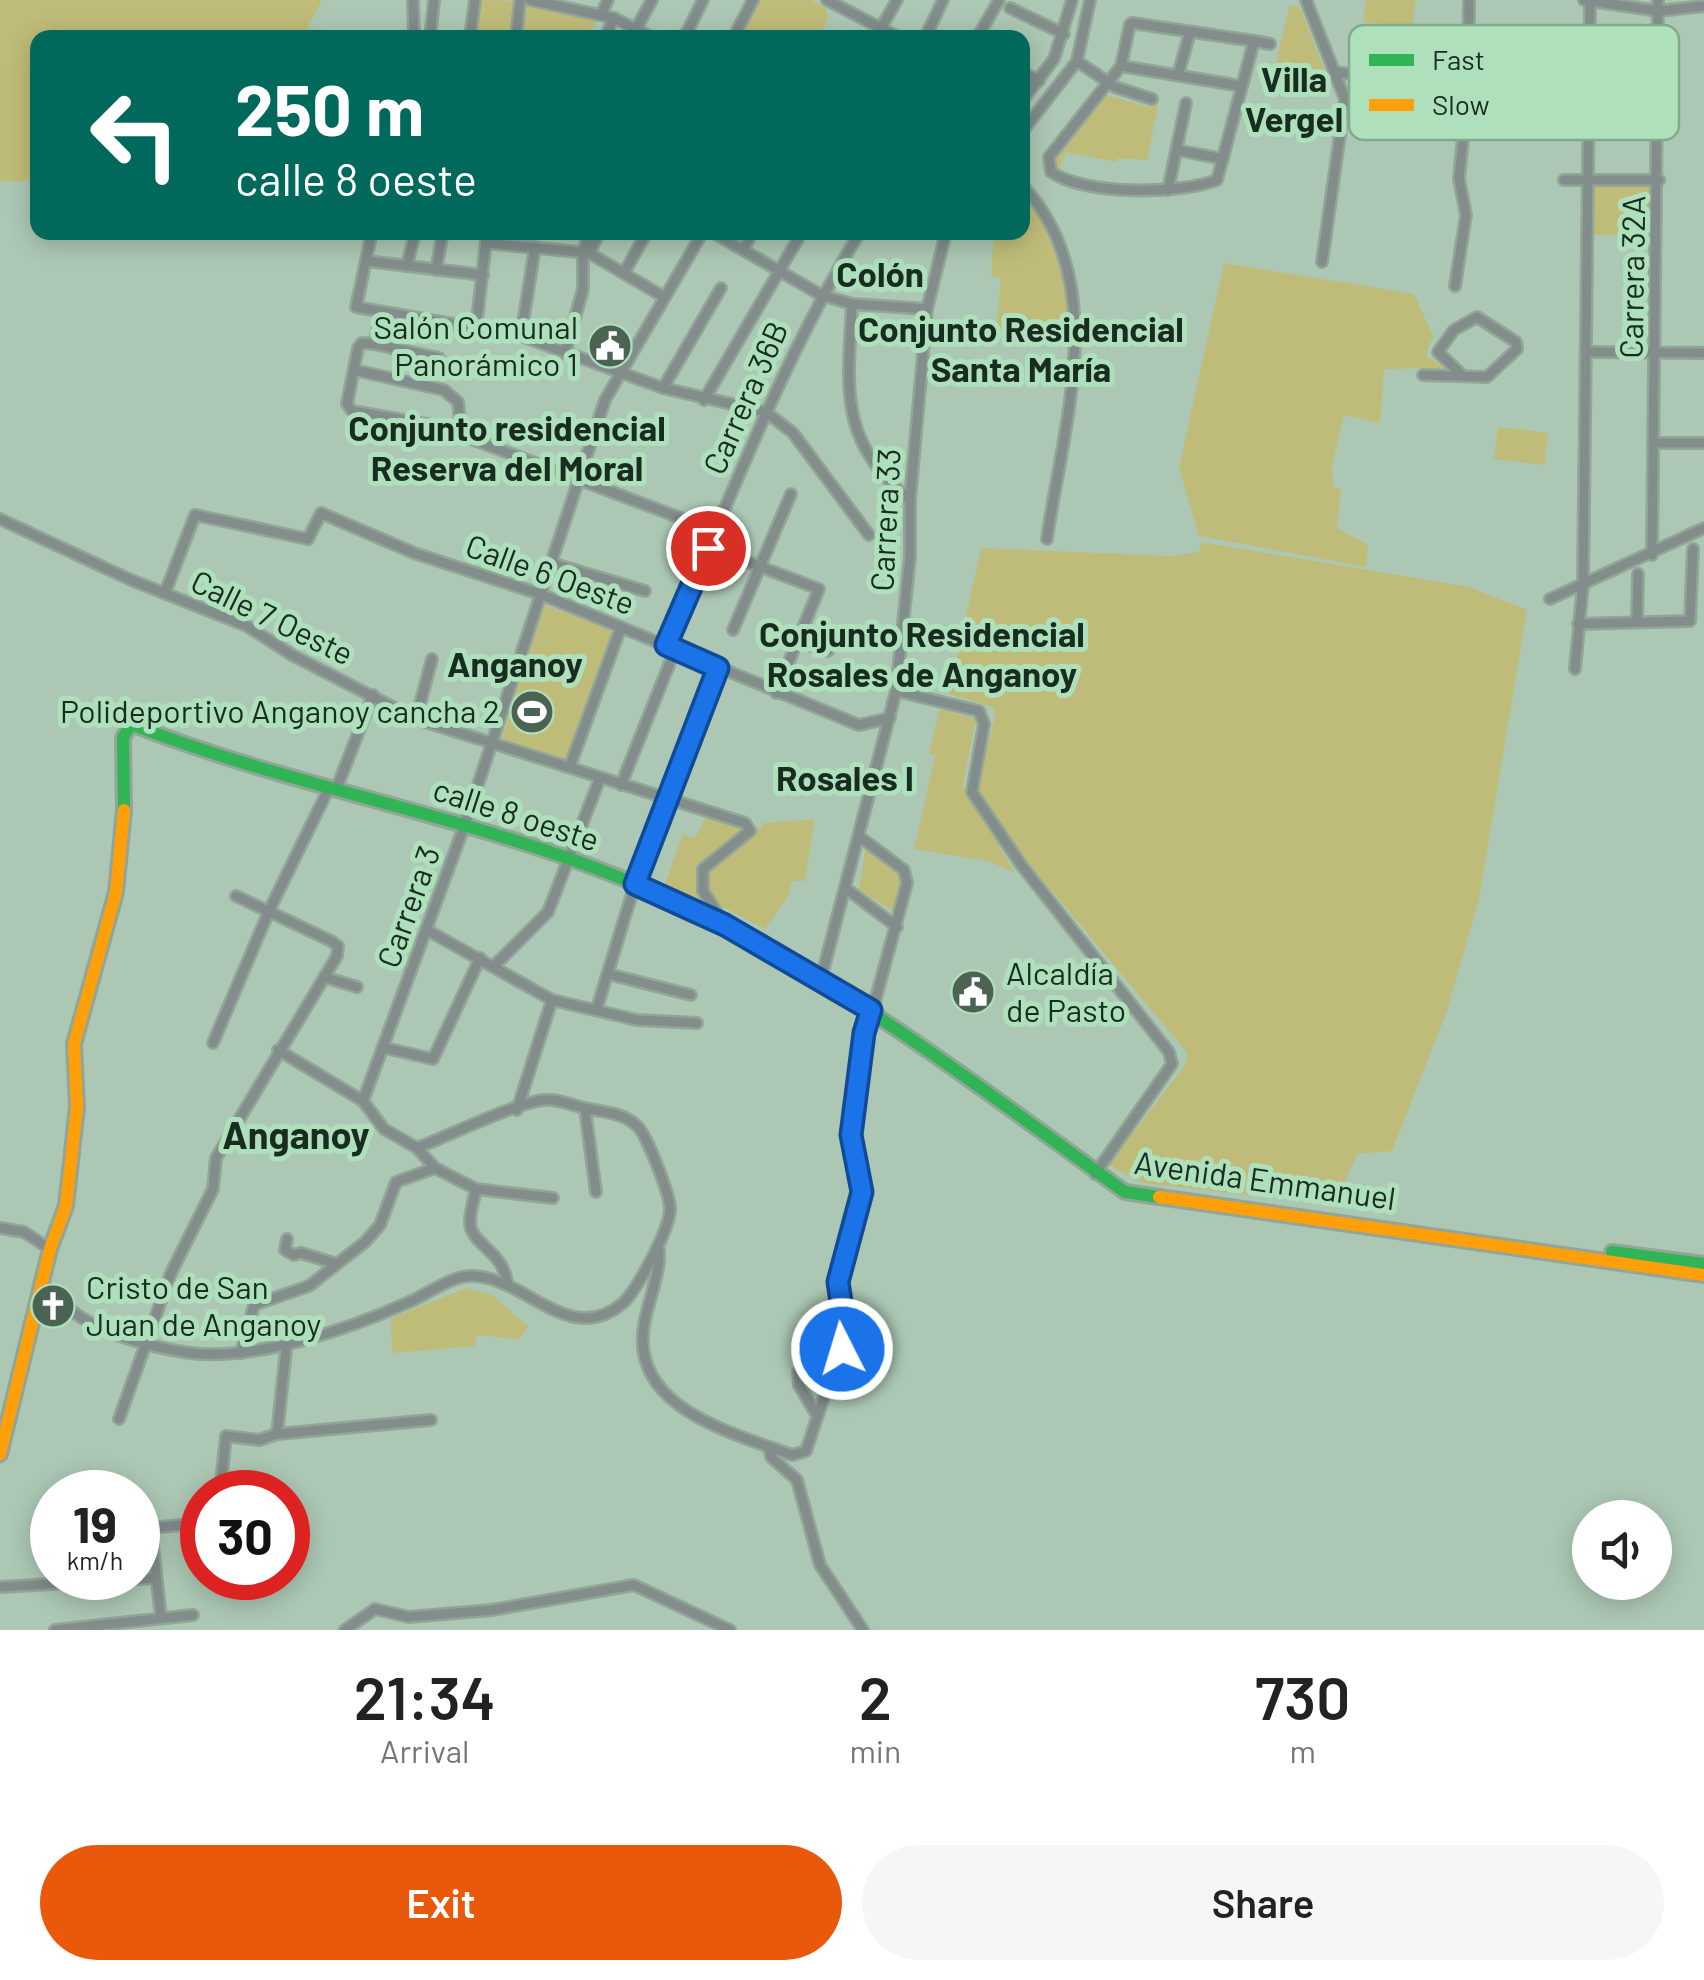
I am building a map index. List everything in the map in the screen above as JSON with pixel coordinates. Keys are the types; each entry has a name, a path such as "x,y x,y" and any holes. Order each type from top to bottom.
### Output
{"street":[{"path":"413,0 414,30"},
{"path":"431,30 434,0"},
{"path":"471,30 475,0"},
{"path":"517,30 520,0"},
{"path":"530,0 564,3 639,30"},
{"path":"601,14 605,0"},
{"path":"636,28 652,0"},
{"path":"688,30 703,0"},
{"path":"737,30 753,0"},
{"path":"828,0 884,30"},
{"path":"876,30 897,0"},
{"path":"930,30 943,0"},
{"path":"981,30 998,0"},
{"path":"1030,92 1064,34 1072,0"},
{"path":"1030,122 1078,60 1090,0"},
{"path":"1306,0 1346,99 1322,262"},
{"path":"1469,0 1469,25"},
{"path":"1587,1 1704,6"},
{"path":"1010,8 1064,34"},
{"path":"609,30 614,18"},
{"path":"1254,41 1223,159 1213,182 1144,193 1051,172 1049,157 1122,66 1132,24 1254,41 1270,44"},
{"path":"1178,75 1190,32"},
{"path":"1078,60 1109,84 1152,98"},
{"path":"1122,66 1241,86"},
{"path":"1335,72 1349,74"},
{"path":"1030,76 1039,81"},
{"path":"1168,190 1186,103"},
{"path":"1454,286 1466,214 1459,179 1462,140"},
{"path":"1575,669 1583,584 1588,140"},
{"name":"Carrera 32A","path":"1652,554 1659,140"},
{"path":"1177,150 1223,159"},
{"path":"1564,180 1659,180"},
{"path":"1030,196 1056,230 1066,266 1076,342 1047,539"},
{"path":"370,240 356,307 522,336 663,388 766,412 793,433 869,536"},
{"path":"406,266 414,240"},
{"path":"436,270 442,240"},
{"path":"476,328 487,240"},
{"path":"498,240 586,252 664,297"},
{"path":"564,353 583,289 588,240"},
{"path":"586,252 594,240"},
{"path":"624,274 643,240"},
{"name":"Carrera 3","path":"362,1101 465,824 604,400 698,240"},
{"path":"726,240 822,296 852,304 927,309"},
{"path":"743,250 749,240"},
{"path":"704,400 798,240"},
{"name":"Carrera 36B","path":"621,785 708,548 766,412 822,296 855,240"},
{"name":"Carrera 33","path":"820,983 848,890 896,691 910,557 910,500 927,309 944,240"},
{"path":"522,336 535,247"},
{"path":"366,260 483,275"},
{"path":"663,388 721,288"},
{"path":"852,304 847,400 857,430 879,468 910,500"},
{"path":"374,344 381,313"},
{"path":"1423,376 1455,376 1494,374 1517,350 1516,342 1477,317 1464,320 1438,352 1460,373 1455,376"},
{"path":"439,358 374,344 359,345 347,404 352,411 437,426 715,531"},
{"path":"1586,352 1704,353"},
{"path":"354,370 444,390 458,402 462,437"},
{"path":"1656,442 1704,443"},
{"path":"733,630 792,494"},
{"name":"Calle 6 Oeste","path":"164,593 195,515 308,539 320,514 414,553 540,594 860,725 890,718"},
{"name":"Calle 7 Oeste","path":"0,519 246,626 292,655 416,719 745,823 750,831 703,869 703,891 725,925"},
{"path":"1550,599 1704,528"},
{"path":"708,548 819,589 776,693"},
{"path":"1578,624 1690,621 1693,548"},
{"path":"550,563 645,592"},
{"path":"1637,621 1638,574"},
{"path":"570,766 622,627"},
{"path":"797,641 828,651"},
{"path":"416,719 432,659"},
{"path":"597,1008 635,884 718,668"},
{"path":"896,691 979,711 984,724 972,792 1032,880 1169,1052 1172,1064 1096,1172"},
{"path":"213,1042 269,911 333,789 373,696"},
{"name":"calle 8 oeste","path":"50,1248 68,1195 77,1106 74,1044 120,868 125,730 130,724 182,744 465,824 635,884 725,925 820,983 872,1008"},
{"path":"494,966 542,921 600,778"},
{"path":"417,1148 544,1100 618,1113 641,1129 670,1213 658,1246 642,1333 653,1382 678,1408 792,1455 806,1452 846,1334 838,1282 862,1192 851,1135 864,1033 908,883 904,870 860,837"},
{"path":"848,890 898,927"},
{"path":"119,1419 177,1257 213,1189 216,1158 324,977 338,946 236,896"},
{"path":"426,930 552,1000 637,1020 697,1023"},
{"path":"384,1048 433,1059 480,958"},
{"path":"608,974 692,995"},
{"path":"324,977 357,987"},
{"path":"517,1110 552,1000"},
{"name":"Avenida Emmanuel","path":"872,1008 1125,1192 1704,1275"},
{"path":"278,1050 362,1101 384,1129 417,1148 435,1168 476,1189 553,1198"},
{"path":"585,1108 596,1192"},
{"path":"241,1353 254,1305 310,1286 374,1234 396,1182 435,1168"},
{"name":"Avenida Emmanuel","path":"1096,1172 1126,1188 1704,1264"},
{"path":"476,1189 470,1225 474,1235 505,1265 508,1282"},
{"path":"0,1228 24,1232 50,1248 0,1454"},
{"path":"287,1239 285,1250 294,1255 301,1252 334,1263"},
{"path":"42,1287 59,1293 80,1316 146,1344 188,1352 241,1353 406,1304 464,1276 508,1282 542,1308 578,1318 602,1315 625,1302 658,1246"},
{"path":"276,1434 287,1341"},
{"path":"816,1414 799,1385 798,1372 802,1366 831,1371"},
{"path":"222,1470 226,1436 260,1440 276,1434 431,1420"},
{"path":"769,1447 771,1456 797,1480 820,1565 864,1630"},
{"path":"0,1587 30,1585"},
{"path":"345,1630 375,1609 409,1617 492,1610 634,1585 730,1630"},
{"path":"159,1600 161,1618"},
{"path":"55,1630 193,1615"}],"shaded area":[{"path":"0,0 322,0 307,30 30,30 30,181 0,181"},
{"path":"479,0 516,1 511,30 476,30"},
{"path":"755,0 811,0 825,7 828,19 822,30 740,30"},
{"path":"1366,0 1416,0 1412,25 1363,22"},
{"path":"526,3 601,14 591,30 522,30"},
{"path":"1290,5 1300,7 1327,77 1274,70"},
{"path":"1106,95 1149,107 1151,100 1159,100 1147,160 1118,158 1116,162 1066,152 1060,169 1053,163"},
{"path":"1593,182 1650,182 1650,235 1593,235"},
{"path":"1030,201 1047,223 1061,260 1073,338 996,332 1001,278 991,276 994,240 1030,240"},
{"path":"1224,263 1414,294 1433,336 1426,355 1445,368 1384,369 1380,423 1344,415 1332,466 1334,487 1341,489 1337,528 1368,545 1366,567 1199,536 1179,468"},
{"path":"1498,427 1548,433 1544,465 1494,459"},
{"path":"1202,542 1469,587 1527,610 1479,899 1447,1011 1392,1151 1357,1154 1335,1205 1143,1183 1108,1165 1186,1064 1187,1052 1025,859 981,794 978,783 995,715 993,707 949,694 981,548 1171,556 1199,552"},
{"path":"544,605 607,628 616,637 568,760 502,739"},
{"path":"940,708 976,719 963,785 1015,873 989,861 914,849 935,756 929,753"},
{"path":"707,814 761,829 763,823 815,819 805,881 792,881 788,896 765,929 717,904 664,887 683,834 695,838"},
{"path":"866,845 904,876 898,914 859,890"},
{"path":"467,1288 492,1295 529,1327 518,1339 477,1335 475,1346 392,1353 391,1318"}],"traffic: fast":[{"path":"124,810 123,738 131,724 257,767 576,861 704,915 767,949 949,1065 1125,1192 1159,1197"},
{"path":"1612,1252 1704,1264"}],"traffic: slow":[{"path":"0,1454 50,1249 66,1206 77,1107 74,1044 116,892 124,810"},
{"path":"1159,1197 1704,1275"}],"place":[{"name":"Salón Comunal Panorámico 1","path":"610,346"},
{"name":"Polideportivo Anganoy cancha 2","path":"532,712"},
{"name":"Alcaldía de Pasto","path":"973,992"},
{"name":"Cristo de San Juan de Anganoy","path":"53,1306"}],"district":[{"name":"Villa Vergel","path":"1294,100"},
{"name":"Colón","path":"880,275"},
{"name":"Conjunto Residencial Santa María","path":"1021,350"},
{"name":"Conjunto residencial Reserva del Moral","path":"507,449"},
{"name":"Conjunto Residencial Rosales de Anganoy","path":"922,655"},
{"name":"Anganoy","path":"515,665"},
{"name":"Rosales I","path":"845,779"},
{"name":"Anganoy","path":"296,1136"}],"route":[{"path":"708,548 666,645 718,668 635,884 725,925 871,1010 859,1062 851,1135 862,1192 854,1234 838,1282 837,1296 846,1334 842,1349"}]}
